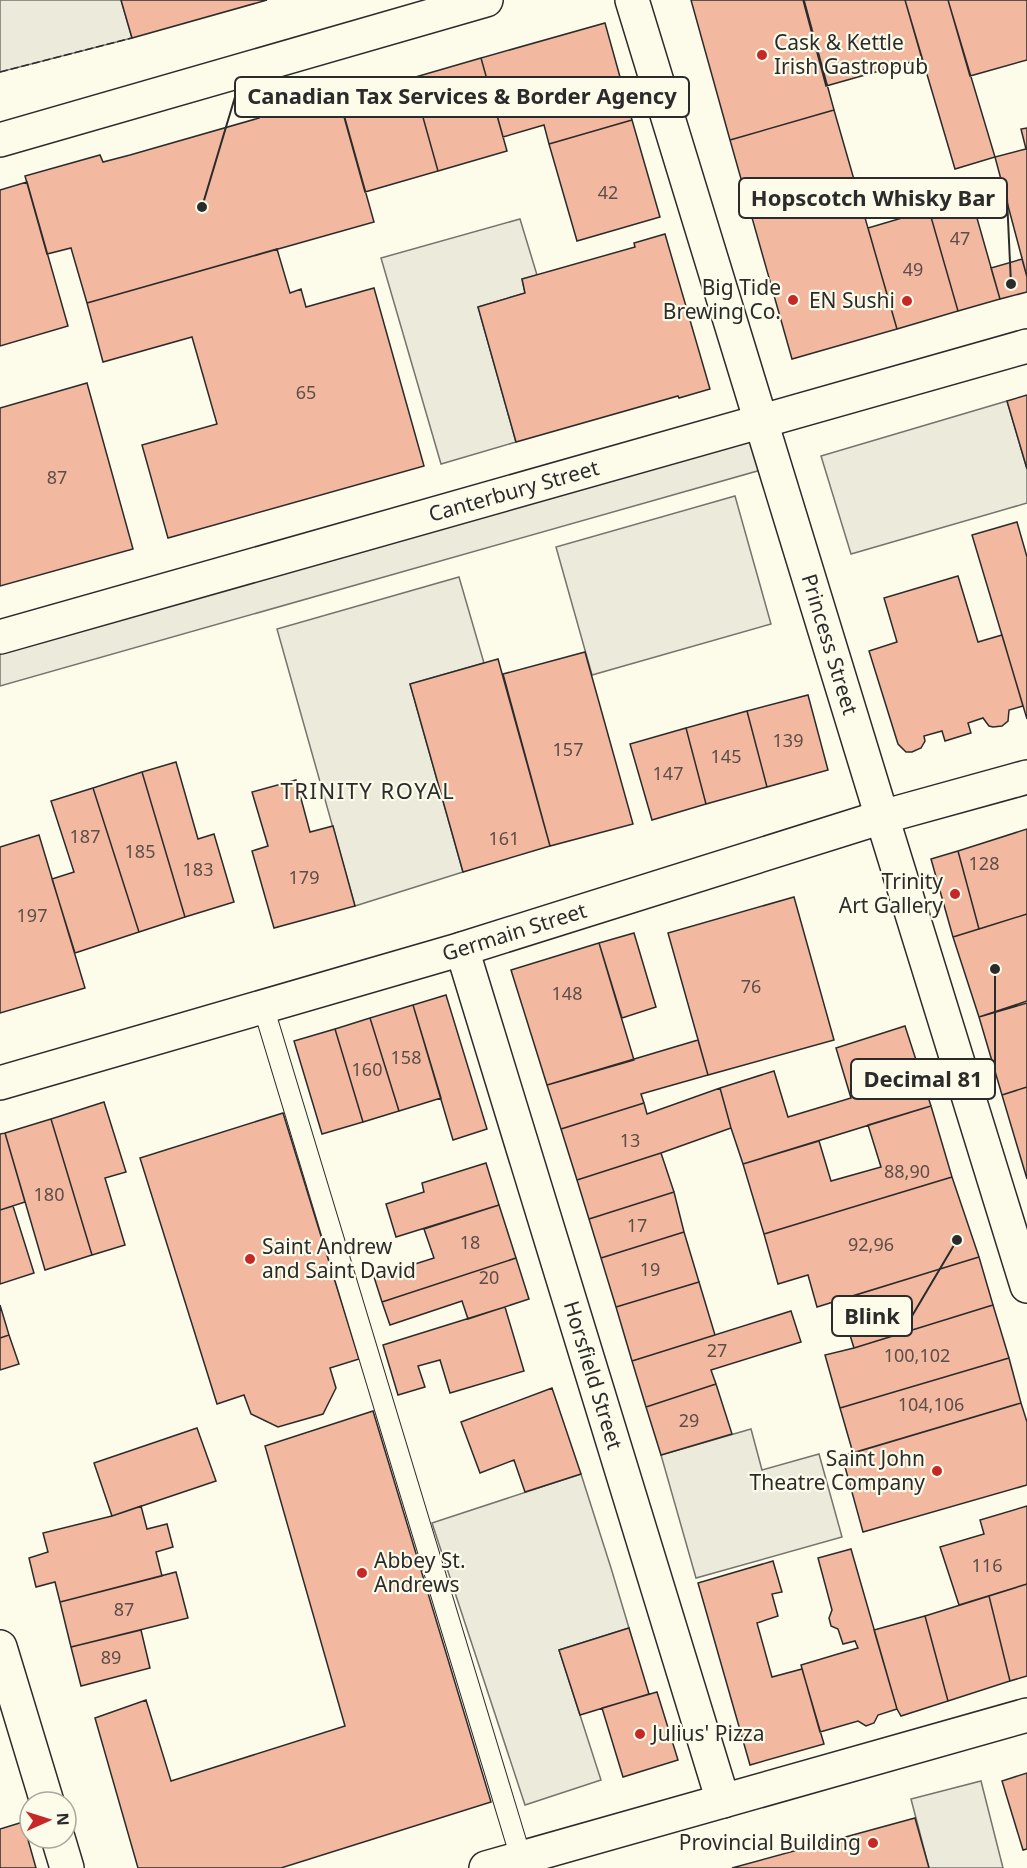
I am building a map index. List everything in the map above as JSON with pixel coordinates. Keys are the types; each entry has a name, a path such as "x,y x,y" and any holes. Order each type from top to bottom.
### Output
{"street":[{"path":"0,140 486,0"},
{"name":"Princess Street","path":"632,0 1027,1286"},
{"name":"Canterbury Street","path":"0,637 1027,345"},
{"name":"Germain Street","path":"0,1083 462,949 882,817 1027,777"},
{"name":"Horsfield Street","path":"462,949 723,1801"},
{"path":"0,1647 43,1790"},
{"path":"486,1868 1027,1715"},
{"path":"62,1850 67,1868"}],"lane":[{"path":"263,1006 521,1858"}],"shaded area":[{"path":"0,0 121,0 132,38 0,72"},
{"path":"520,219 537,275 522,279 525,293 478,307 516,442 441,464 381,258"},
{"path":"1007,401 1027,469 1027,503 851,554 821,456"},
{"path":"762,421 775,466 0,686 0,637"},
{"path":"735,496 771,624 592,675 556,547"},
{"path":"459,577 484,663 410,684 463,872 355,906 277,629"},
{"path":"751,1429 762,1470 819,1454 842,1537 696,1578 661,1455"},
{"path":"581,1474 629,1628 559,1650 601,1780 525,1805 432,1523"},
{"path":"981,1781 1003,1868 929,1868 911,1799"}],"building":[{"path":"121,0 267,0 132,38"},
{"name":"Cask & Kettle Irish Gastropub","path":"691,0 804,0 834,110 730,140"},
{"path":"803,0 905,0 922,59 826,86"},
{"path":"905,0 948,0 995,157 955,169"},
{"path":"948,0 1027,0 1027,60 970,76"},
{"path":"605,23 632,120 549,144 544,125 503,137 481,58"},
{"path":"481,58 507,151 438,171 412,78"},
{"path":"412,78 438,171 365,192 339,99"},
{"path":"337,90 374,222 87,303 71,248 47,254 25,176 100,155 103,162 130,155 259,118 257,112"},
{"path":"834,110 897,329 792,359 730,140"},
{"path":"632,120 660,217 577,241 549,144"},
{"path":"1027,128 1027,277 995,157 1026,149 1021,129"},
{"path":"27,182 68,326 0,346 0,190"},
{"path":"971,197 1000,299 958,311 929,210"},
{"path":"929,210 958,311 897,329 868,228"},
{"path":"665,234 710,389 516,442 478,307 525,293 522,279 635,247 634,243"},
{"path":"277,249 290,293 301,289 306,307 374,288 424,466 168,538 142,445 217,424 192,337 103,362 87,303"},
{"path":"1022,259 1027,277 1027,292 1000,299 991,268"},
{"path":"87,383 133,549 0,586 0,408"},
{"path":"1027,395 1027,469 1007,401"},
{"path":"1017,522 1027,557 1027,719 972,535"},
{"path":"958,576 978,642 1002,635 1023,706 1009,710 1008,721 1002,726 989,726 983,718 968,723 971,733 945,741 942,731 924,736 925,741 921,748 906,752 898,744 869,651 897,642 884,598"},
{"path":"585,652 633,824 550,846 503,674"},
{"path":"498,659 550,846 463,872 410,684"},
{"path":"808,695 828,770 767,787 747,711"},
{"path":"747,711 767,787 706,804 686,728"},
{"path":"686,728 706,804 652,820 630,744"},
{"path":"176,762 198,839 214,834 234,902 185,917 142,772"},
{"path":"142,772 185,917 139,932 93,788"},
{"path":"296,780 310,832 333,826 355,906 274,928 252,851 268,846 252,792"},
{"path":"93,788 139,932 75,953 52,879 74,872 51,801"},
{"path":"1027,829 1027,914 979,929 958,851"},
{"path":"39,835 85,988 0,1013 0,847"},
{"name":"Trinity Art Gallery","path":"958,851 979,929 953,937 931,859"},
{"path":"794,897 834,1040 708,1075 668,933"},
{"path":"1027,914 1027,1001 979,1017 953,937"},
{"path":"634,933 656,1007 622,1018 599,943"},
{"path":"599,943 634,1060 547,1085 511,970"},
{"path":"446,995 487,1129 453,1140 413,1005"},
{"path":"1027,1003 1027,1087 1002,1095 979,1017"},
{"path":"413,1005 441,1098 399,1111 370,1018"},
{"path":"370,1018 399,1111 363,1122 335,1029"},
{"path":"905,1026 931,1106 743,1164 720,1088 774,1071 788,1117 851,1098 836,1048"},
{"path":"335,1029 363,1122 322,1134 294,1041"},
{"path":"698,1040 708,1075 641,1094 644,1103 561,1129 547,1085"},
{"path":"1027,1087 1027,1179 1002,1095"},
{"path":"720,1088 731,1128 577,1180 561,1129 644,1103 647,1114"},
{"path":"104,1102 126,1172 105,1178 125,1245 92,1255 51,1119"},
{"path":"931,1106 952,1177 764,1234 743,1164 819,1141 831,1181 881,1167 868,1125"},
{"name":"Saint Andrew and Saint David","path":"283,1113 359,1359 330,1368 336,1388 323,1414 278,1427 251,1414 244,1395 217,1404 140,1158"},
{"path":"51,1119 92,1255 45,1270 5,1133"},
{"path":"5,1133 25,1202 0,1210 0,1134"},
{"path":"661,1153 674,1192 589,1219 577,1180"},
{"path":"486,1163 499,1205 396,1237 386,1204 424,1192 422,1183"},
{"path":"952,1177 979,1257 817,1307 808,1275 778,1284 764,1234"},
{"path":"674,1192 684,1232 601,1258 589,1219"},
{"path":"499,1205 516,1258 382,1302 374,1277 434,1258 424,1229"},
{"path":"13,1206 34,1273 0,1284 0,1210"},
{"path":"684,1232 699,1282 616,1307 601,1258"},
{"path":"979,1257 993,1305 854,1348 839,1300"},
{"path":"516,1258 529,1299 468,1319 462,1301 390,1325 382,1302"},
{"path":"699,1282 715,1335 632,1361 616,1307"},
{"path":"0,1305 9,1335 0,1338"},
{"path":"993,1305 1009,1358 840,1408 825,1355"},
{"path":"505,1307 524,1371 450,1393 440,1360 418,1366 425,1387 398,1395 383,1345"},
{"path":"791,1311 801,1342 711,1370 716,1384 646,1407 632,1361"},
{"path":"9,1335 19,1364 0,1370 0,1338"},
{"path":"1009,1358 1021,1403 853,1453 840,1408"},
{"path":"716,1384 732,1434 661,1455 646,1407"},
{"path":"552,1388 581,1474 525,1492 514,1460 480,1473 461,1422"},
{"name":"Saint John Theatre Company","path":"1021,1403 1027,1422 1027,1485 863,1532 842,1456"},
{"name":"Abbey St. Andrews","path":"373,1411 491,1802 281,1868 138,1868 95,1718 146,1700 171,1781 345,1726 265,1446"},
{"path":"197,1428 216,1481 112,1516 94,1463"},
{"path":"141,1506 147,1529 167,1524 173,1547 156,1552 162,1576 60,1602 55,1582 36,1587 29,1558 48,1552 43,1533 112,1516"},
{"path":"1027,1506 1027,1584 959,1605 940,1547 984,1534 980,1520"},
{"path":"851,1549 897,1709 878,1715 874,1723 866,1726 858,1721 820,1732 801,1665 858,1648 855,1641 843,1644 838,1629 831,1626 829,1618 832,1610 818,1558"},
{"path":"773,1561 782,1592 772,1594 778,1616 757,1623 772,1677 802,1669 824,1744 750,1765 698,1583"},
{"path":"176,1572 188,1618 71,1647 60,1602"},
{"path":"1027,1584 1027,1676 1010,1681 989,1596"},
{"path":"989,1596 1010,1681 948,1701 925,1616"},
{"path":"925,1616 948,1701 901,1716 874,1630"},
{"path":"629,1628 649,1694 580,1715 559,1650"},
{"path":"141,1630 150,1668 81,1686 71,1647"},
{"name":"Julius' Pizza","path":"657,1692 678,1760 623,1777 602,1708"},
{"path":"1027,1773 1027,1849 1023,1850 1002,1781"},
{"name":"Provincial Building","path":"915,1818 929,1868 732,1868"},
{"path":"18,1824 18,1850 31,1850 36,1868 0,1868 0,1829"}],"fence":[{"path":"0,72 132,38"}],"place":[{"name":"Cask & Kettle Irish Gastropub","path":"762,55"},
{"name":"Canadian Tax Services & Border Agency","path":"202,207"},
{"name":"Hopscotch Whisky Bar","path":"1011,284"},
{"name":"Big Tide Brewing Co.","path":"793,300"},
{"name":"EN Sushi","path":"907,301"},
{"name":"Trinity Art Gallery","path":"955,894"},
{"name":"Decimal 81","path":"995,969"},
{"name":"Blink","path":"957,1240"},
{"name":"Saint Andrew and Saint David","path":"250,1259"},
{"name":"Saint John Theatre Company","path":"937,1471"},
{"name":"Abbey St. Andrews","path":"362,1573"},
{"name":"Julius' Pizza","path":"640,1734"},
{"name":"Provincial Building","path":"873,1843"}],"district":[{"name":"TRINITY ROYAL","path":"368,791"}]}
